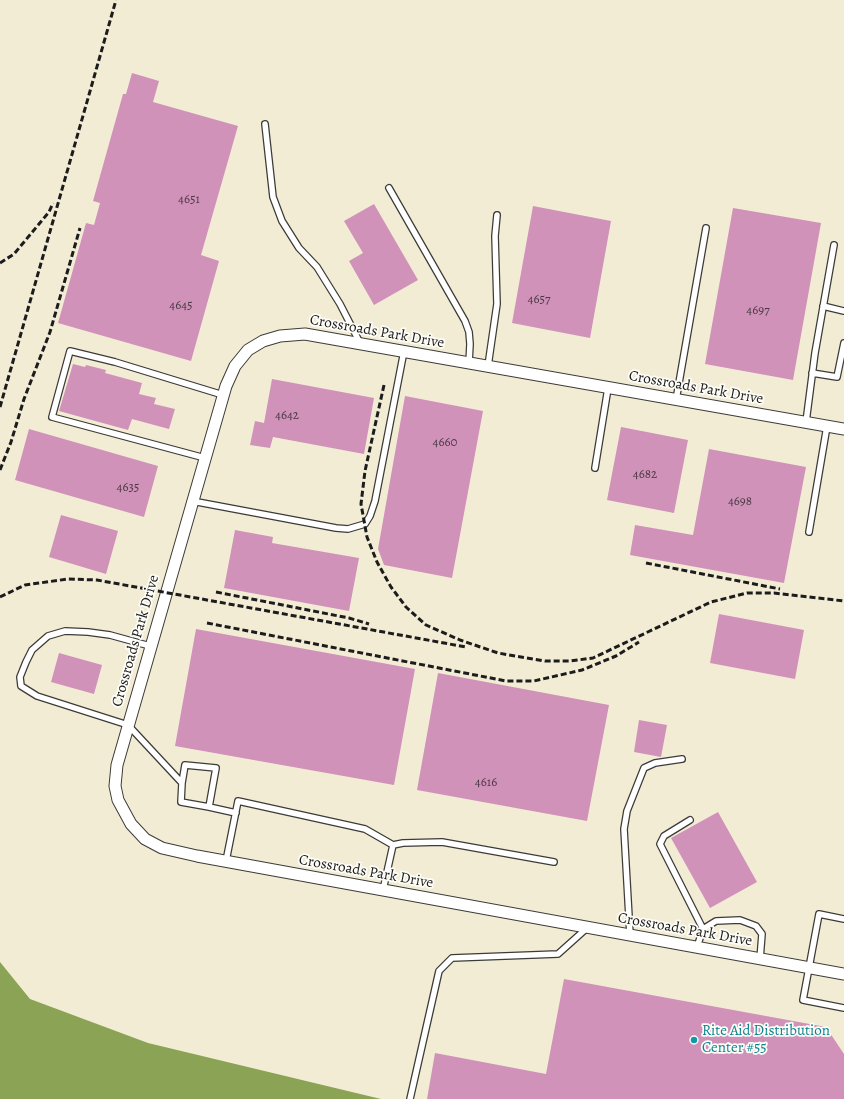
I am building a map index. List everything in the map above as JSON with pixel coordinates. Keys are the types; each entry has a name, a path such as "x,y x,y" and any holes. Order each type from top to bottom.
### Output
{"street":[{"name":"Crossroads Park Drive","path":"844,429 305,334 280,336 263,341 248,350 235,366 223,395 117,764 115,786 118,800 131,824 145,839 162,848 226,862 844,974"}],"lane":[{"path":"265,124 273,197 282,221 299,248 317,267 340,304 360,343"},
{"path":"389,188 465,321 469,332 469,363"},
{"path":"488,366 498,304 495,236 498,215"},
{"path":"676,400 706,228"},
{"path":"806,422 812,373 834,246"},
{"path":"823,306 844,311"},
{"path":"812,373 837,377 844,343"},
{"path":"192,501 336,528 348,529 365,524 370,516 375,501 404,351"},
{"path":"205,458 52,417 70,352 115,362 223,395"},
{"path":"595,468 608,388"},
{"path":"809,532 827,426"},
{"path":"150,646 110,635 66,631 48,636 32,650 20,677 21,686 32,694 128,725 182,783"},
{"path":"630,935 624,829 627,811 644,768 655,763 682,759"},
{"path":"209,807 216,768 185,765 180,802 236,812"},
{"path":"226,862 238,801 365,829 392,845 403,843 442,842 554,862"},
{"path":"690,820 664,836 660,844 703,929"},
{"path":"383,890 392,845"},
{"path":"844,919 819,914 802,1000 844,1008"},
{"path":"697,947 703,929 716,921 740,920 756,926 762,934 760,959"},
{"path":"410,1099 439,971 452,958 558,954 588,927"}],"green space":[{"path":"0,962 30,999 148,1043 381,1099 0,1099"}],"building":[{"path":"132,73 159,81 153,102 238,126 201,255 219,261 191,361 58,323 86,223 94,225 100,203 93,201 123,94 126,94"},
{"path":"374,204 418,280 374,305 349,261 363,253 344,221"},
{"path":"533,206 611,221 590,338 512,323"},
{"path":"733,208 821,223 793,380 705,364"},
{"path":"73,364 85,367 86,365 106,370 105,373 142,383 139,394 156,398 154,404 175,409 169,429 132,419 128,430 59,411"},
{"path":"272,379 374,398 364,454 273,437 270,448 250,445 255,421 264,423"},
{"path":"405,396 483,411 452,578 384,565 378,549"},
{"path":"621,427 688,440 674,513 607,500"},
{"path":"29,429 158,466 144,517 15,480"},
{"path":"709,449 806,467 784,583 630,555 635,525 693,535"},
{"path":"61,515 118,531 106,574 49,557"},
{"path":"235,530 273,537 272,543 359,558 349,611 224,588"},
{"path":"719,614 804,630 795,679 710,663"},
{"path":"196,629 415,669 394,785 175,746"},
{"path":"59,653 102,665 94,694 51,682"},
{"path":"438,673 609,705 587,821 417,790"},
{"path":"639,720 667,725 661,757 634,752"},
{"path":"718,812 757,882 710,908 671,838"},
{"name":"Rite Aid Distribution Center #55","path":"564,979 826,1027 844,1054 844,1099 427,1099 435,1053 546,1074"}],"railway":[{"path":"0,407 116,0"},
{"path":"0,263 14,254 49,212 53,203"},
{"path":"0,470 11,442 24,399 50,332 80,228"},
{"path":"384,385 365,471 361,504 367,537 377,562 391,587 406,607 426,625 460,640 498,653 545,661 570,661 593,658 711,602 747,593 774,593 844,601"},
{"path":"646,563 780,589"},
{"path":"0,597 25,585 68,579 97,580 466,647"},
{"path":"216,592 349,618 369,624"},
{"path":"207,623 506,681 534,681 582,670 616,656 639,642"}],"place":[{"name":"Rite Aid Distribution Center #55","path":"694,1040"}]}
